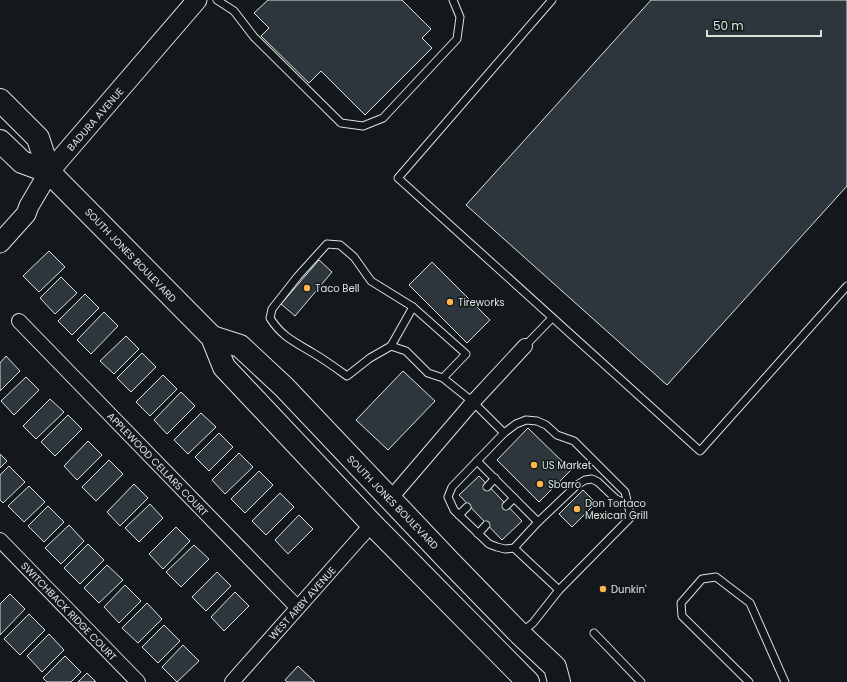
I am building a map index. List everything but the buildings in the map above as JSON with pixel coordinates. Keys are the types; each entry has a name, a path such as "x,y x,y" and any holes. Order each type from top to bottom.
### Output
{"main road":[{"name":"BADURA AVENUE","path":"0,243 26,214 29,206 49,172 197,0"},
{"name":"SOUTH JONES BOULEVARD","path":"0,100 38,138 49,172"},
{"name":"SOUTH JONES BOULEVARD","path":"0,141 22,162 49,172 212,337 224,367 372,524 528,682"},
{"name":"SOUTH JONES BOULEVARD","path":"212,337 240,346 284,388 449,561 520,634 555,667 559,682"},
{"path":"298,445 319,448 364,493 372,499 390,499"},
{"path":"372,524 387,523 393,526 425,556 449,561"},
{"path":"438,590 457,597 504,636 512,639 520,634"}],"street":[{"name":"APPLEWOOD CELLARS COURT","path":"19,321 298,607"},
{"path":"390,499 473,402 526,346"},
{"name":"WEST ARBY AVENUE","path":"232,682 372,524"},
{"name":"SWITCHBACK RIDGE COURT","path":"0,540 138,682"}],"lane":[{"path":"217,0 234,11 254,37 341,124 363,126 384,118 457,39 460,17 453,0"},
{"path":"552,0 398,178 700,451 847,286"},
{"path":"413,306 392,346 370,358 347,376 314,353 289,339 276,327 270,318 272,309 276,303 327,244 340,245 354,257 371,282 413,306 466,354 443,378"},
{"path":"526,346 552,318"},
{"path":"392,346 406,351 428,373 443,378 473,402 504,433"},
{"path":"520,634 533,623 559,590 630,517 625,492 574,441 557,435 546,425 537,421 526,420 516,424 504,433 452,487 448,497 454,510 489,544 505,549 514,548 538,522 577,485 586,480 592,479 598,482 616,500 627,504"},
{"path":"477,460 538,522"},
{"path":"487,487 496,478"},
{"path":"506,506 514,498"},
{"path":"459,515 467,507"},
{"path":"478,534 486,526"},
{"path":"514,548 559,590"},
{"path":"749,682 682,616 681,603 702,579 716,577 750,603 785,682"},
{"path":"594,633 641,682"}],"place":[{"name":"Taco Bell","path":"307,288"},
{"name":"Tireworks","path":"450,302"},
{"name":"US Market","path":"534,465"},
{"name":"Sbarro","path":"540,484"},
{"name":"Don Tortaco Mexican Grill","path":"577,509"},
{"name":"Dunkin'","path":"603,589"}]}
